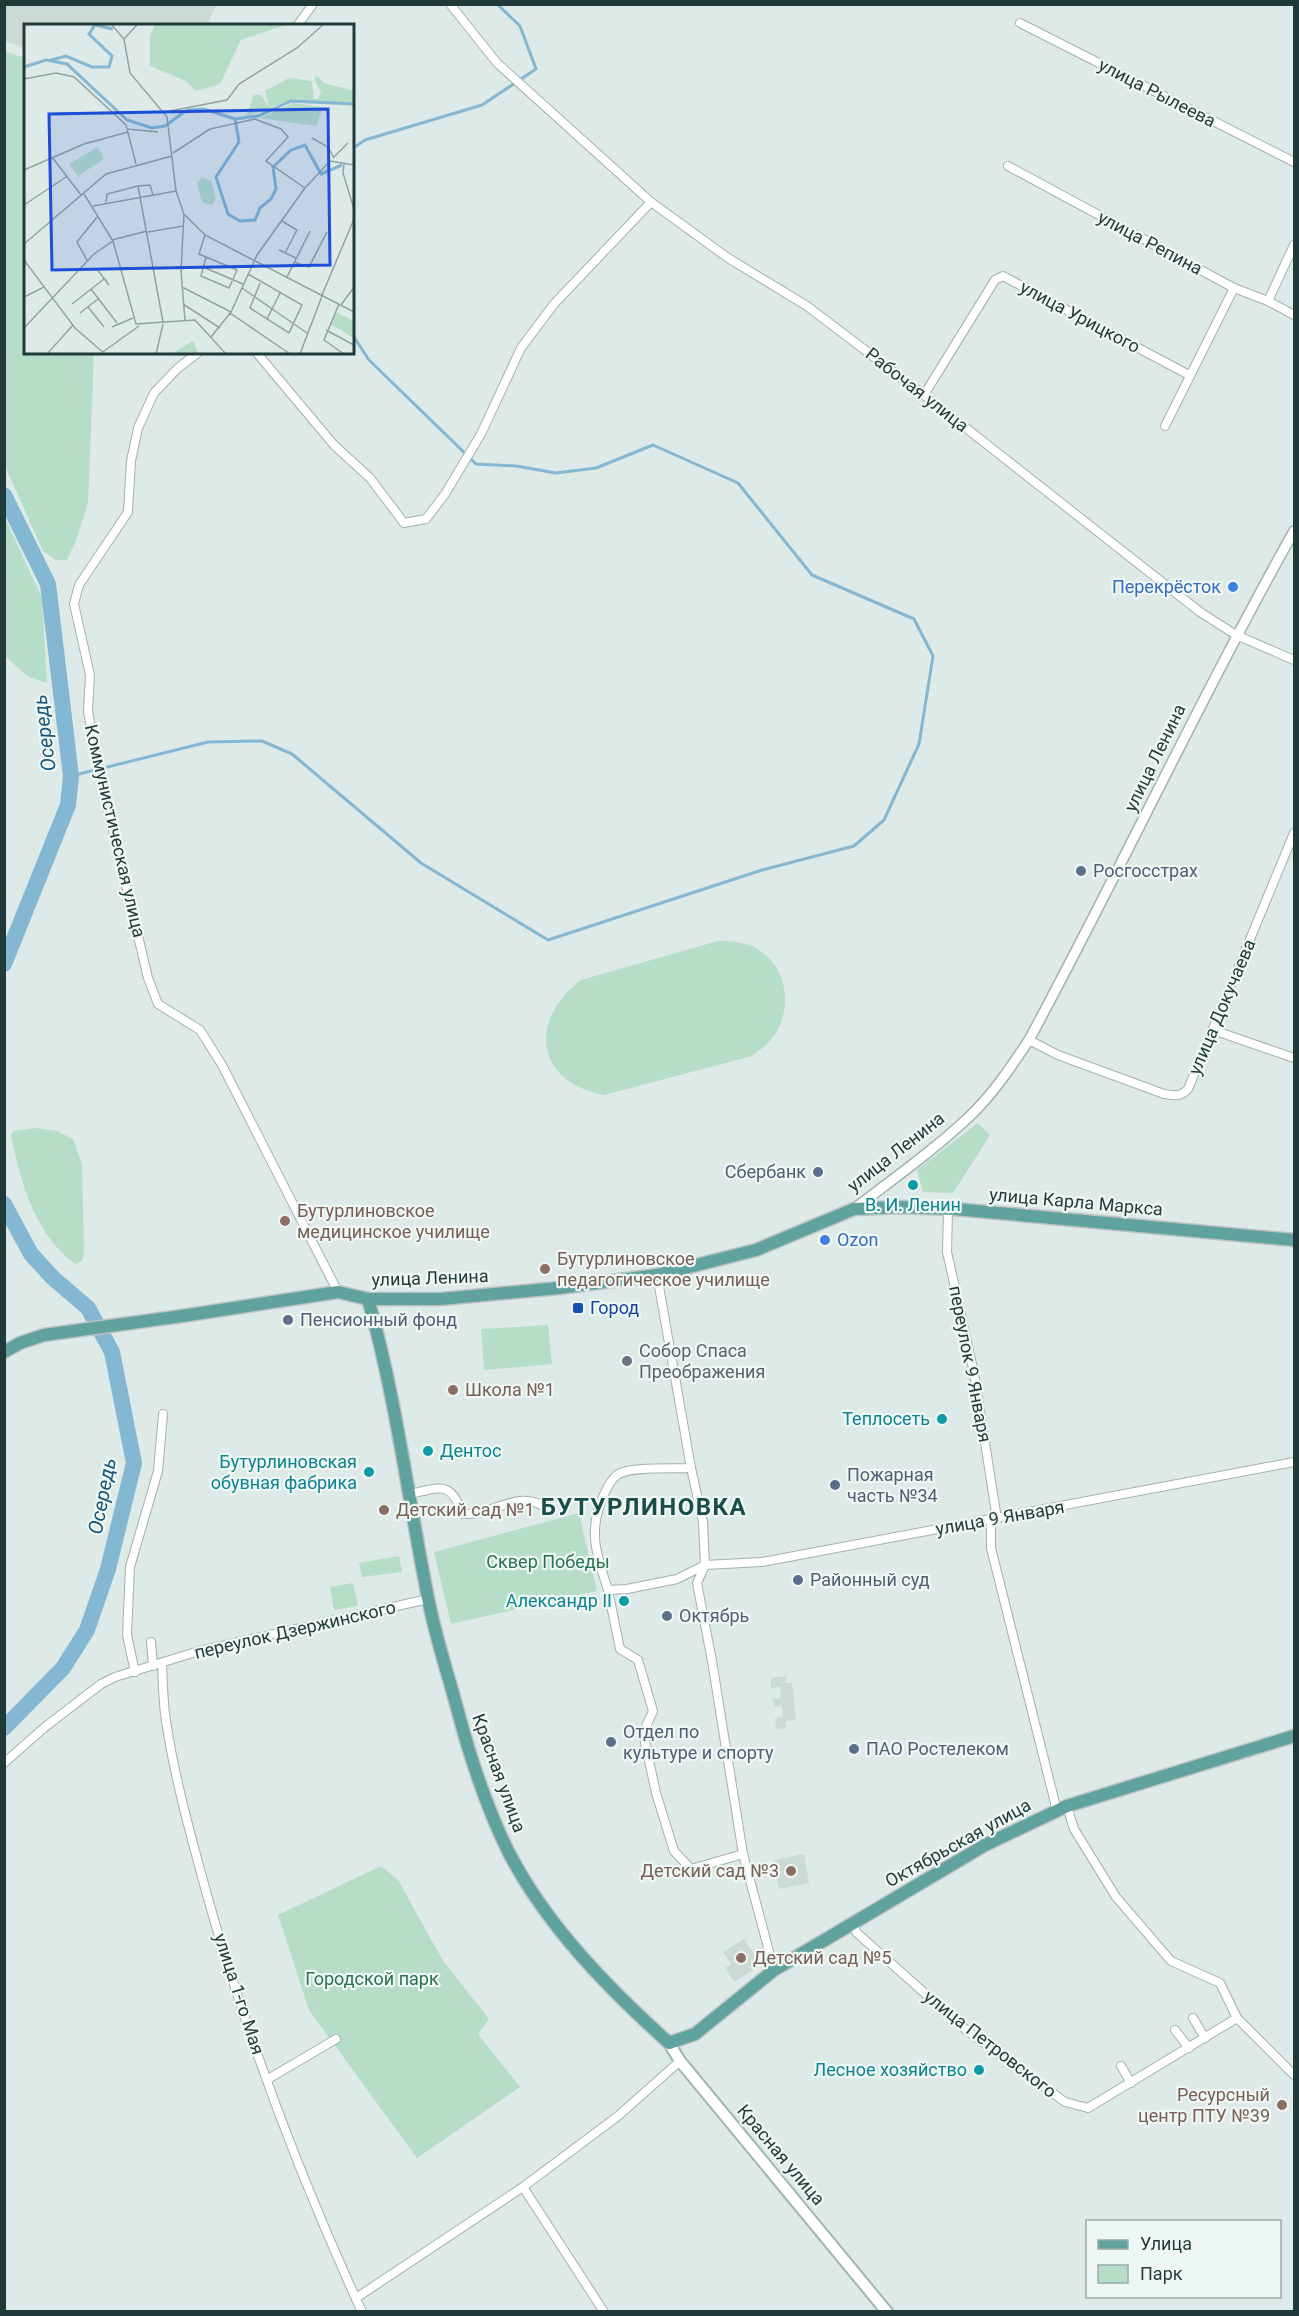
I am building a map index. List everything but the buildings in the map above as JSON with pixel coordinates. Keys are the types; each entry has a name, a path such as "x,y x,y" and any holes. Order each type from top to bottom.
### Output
{"main road":[{"name":"улица Карла Маркса","path":"854,1209 900,1207 948,1209 1294,1240"},
{"name":"улица Ленина","path":"4,1352 20,1343 44,1335 338,1292 368,1299 441,1299 559,1288 657,1275 756,1250 854,1209"},
{"name":"Красная улица","path":"368,1299 378,1335 410,1494 428,1599 468,1748 490,1810 510,1853 543,1907 583,1956 627,2005 669,2043 680,2061 887,2312"},
{"name":"Октябрьская улица","path":"669,2043 695,2034 774,1970 985,1845 1061,1809 1294,1736"}],"street":[{"path":"298,24 313,4"},
{"name":"Рабочая улица","path":"450,4 497,63 651,202 728,258 807,306 1200,612 1236,635 1294,660"},
{"name":"улица Рылеева","path":"1020,23 1294,162"},
{"name":"улица Репина","path":"1008,166 1234,288 1268,301 1294,315"},
{"path":"258,354 334,445 370,478 404,523 426,519 445,494 481,434 521,348 554,304 651,202"},
{"path":"1268,301 1294,245"},
{"name":"улица Урицкого","path":"924,395 995,280 1003,276 1190,375"},
{"path":"1165,426 1234,288"},
{"name":"Коммунистическая улица","path":"196,354 178,368 154,393 138,428 130,461 128,512 79,585 74,604 90,675 88,711 101,779 148,978 158,1004 200,1030 222,1065 338,1292"},
{"name":"улица Ленина","path":"854,1209 970,1116 1007,1073 1029,1040 1155,799 1236,635 1294,531"},
{"name":"улица Докучаева","path":"1029,1040 1058,1055 1164,1094 1179,1096 1188,1089 1294,833"},
{"path":"1213,1030 1294,1058"},
{"name":"переулок 9 Января","path":"948,1209 947,1252 975,1373 994,1519 991,1548 1055,1803 1061,1809"},
{"path":"657,1275 691,1468 703,1522 705,1565 697,1583 712,1661 742,1854 774,1970"},
{"path":"135,1672 127,1635 130,1567 158,1471 163,1414"},
{"name":"улица 9 Января","path":"705,1565 762,1562 1294,1462"},
{"path":"691,1468 631,1471 617,1475 606,1490 595,1518 594,1533 620,1649 638,1660 653,1711 643,1733 656,1793 674,1851 691,1869 742,1854"},
{"path":"410,1494 447,1489 455,1495 463,1514 523,1500 534,1500 548,1510"},
{"path":"608,1590 627,1589 677,1579 705,1565"},
{"name":"переулок Дзержинского","path":"4,1763 45,1727 101,1684 199,1651 428,1599"},
{"path":"151,1642 153,1666"},
{"name":"улица 1-го Мая","path":"162,1664 166,1726 193,1844 220,1941 296,2155 362,2312"},
{"path":"1061,1809 1116,1897 1171,1961 1220,1983 1237,2018 1294,2075"},
{"name":"улица Петровского","path":"852,1923 857,1933 965,2029 1065,2102 1088,2108 1237,2018"},
{"path":"1193,2018 1205,2038"},
{"path":"1175,2030 1189,2048"},
{"path":"268,2079 336,2039"},
{"path":"356,2298 523,2187 618,2116 680,2061"},
{"path":"1121,2066 1131,2083"},
{"path":"523,2187 604,2312"}],"shaded area":[{"path":"5,4 216,4 207,24 24,24 24,48 5,41"},
{"path":"786,1676 786,1683 792,1683 796,1720 786,1721 786,1728 776,1729 775,1718 783,1717 782,1706 774,1707 773,1699 781,1698 780,1687 771,1688 771,1678"},
{"name":"Детский сад №3","path":"804,1854 809,1883 779,1889 773,1860"},
{"name":"Детский сад №5","path":"744,1939 761,1965 734,1982 725,1968 731,1964 723,1952"}],"green space":[{"path":"4,51 24,58 24,354 94,354 88,503 67,560 56,560 43,551 5,466"},
{"path":"4,516 42,598 47,683 27,676 5,656"},
{"path":"718,941 744,944 759,950 769,958 782,980 785,1006 782,1018 770,1041 752,1056 604,1095 581,1088 564,1077 552,1063 547,1048 547,1031 553,1013 564,996 581,980"},
{"path":"978,1123 990,1135 953,1193 923,1192 917,1170"},
{"path":"36,1128 57,1131 73,1139 82,1164 84,1252 82,1261 75,1264 49,1238 40,1223 31,1206 19,1170 11,1135 13,1131"},
{"path":"548,1325 552,1364 484,1370 481,1329"},
{"name":"Сквер Победы","path":"579,1513 597,1591 451,1624 434,1552"},
{"path":"399,1556 402,1572 362,1577 359,1563"},
{"path":"353,1583 358,1606 334,1610 330,1587"},
{"name":"Городской парк","path":"381,1866 398,1880 443,1961 489,2019 478,2034 520,2087 417,2158 309,2010 278,1915"}],"waterway":[{"path":"354,148 365,140 482,105 536,69 520,26 497,4"},
{"path":"71,776 208,742 262,741 292,754 421,863 548,940 762,870 854,846 884,820 919,744 933,656 914,619 812,575 738,483 653,445 596,468 556,473 516,466 476,464 369,360 354,337"},
{"name":"Осередь","path":"4,495 48,584 71,776 68,805 4,964"},
{"name":"Осередь","path":"4,1204 31,1254 53,1278 88,1308 112,1352 134,1463 108,1569 87,1630 63,1668 4,1728"}],"place":[{"name":"Перекрёсток","path":"1233,587"},
{"name":"Росгосстрах","path":"1081,871"},
{"name":"Сбербанк","path":"818,1172"},
{"name":"В. И. Ленин","path":"913,1185"},
{"name":"Бутурлиновское медицинское училище","path":"285,1221"},
{"name":"Ozon","path":"825,1240"},
{"name":"Бутурлиновское педагогическое училище","path":"545,1269"},
{"name":"Город","path":"578,1308"},
{"name":"Пенсионный фонд","path":"288,1320"},
{"name":"Собор Спаса Преображения","path":"627,1361"},
{"name":"Школа №1","path":"453,1390"},
{"name":"Теплосеть","path":"942,1419"},
{"name":"Дентос","path":"428,1451"},
{"name":"Бутурлиновская обувная фабрика","path":"369,1472"},
{"name":"Пожарная часть №34","path":"835,1485"},
{"name":"Детский сад №1","path":"384,1510"},
{"name":"Районный суд","path":"798,1580"},
{"name":"Александр II","path":"624,1601"},
{"name":"Октябрь","path":"667,1616"},
{"name":"Отдел по культуре и спорту","path":"611,1742"},
{"name":"ПАО Ростелеком","path":"854,1749"},
{"name":"Детский сад №3","path":"791,1871"},
{"name":"Детский сад №5","path":"741,1958"},
{"name":"Лесное хозяйство","path":"979,2070"},
{"name":"Ресурсный центр ПТУ №39","path":"1282,2105"}],"district":[{"name":"БУТУРЛИНОВКА","path":"644,1507"}]}
